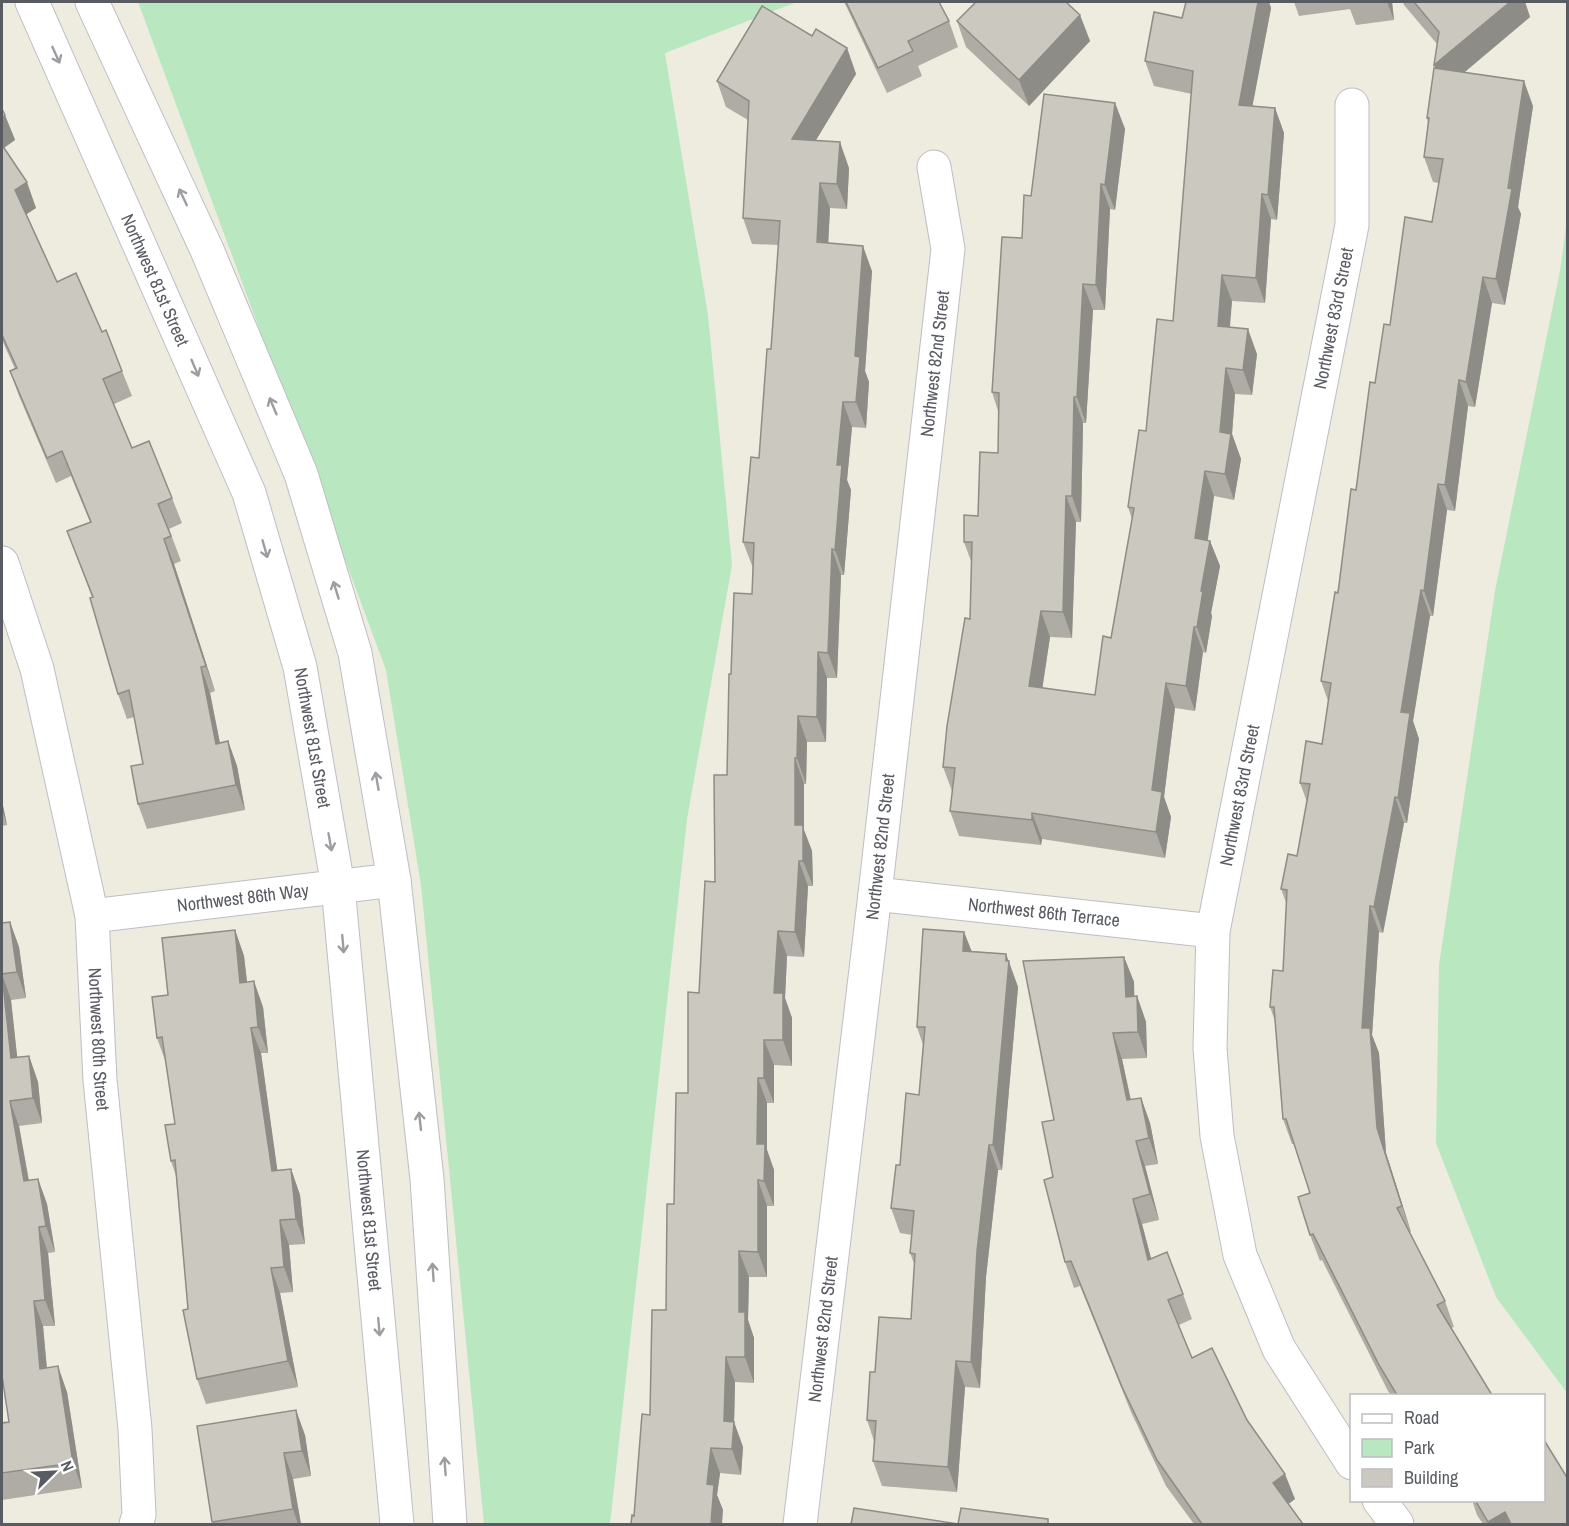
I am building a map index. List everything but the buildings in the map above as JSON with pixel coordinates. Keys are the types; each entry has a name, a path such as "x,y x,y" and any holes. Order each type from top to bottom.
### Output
{"street":[{"name":"Northwest 81st Street","path":"32,2 249,493 300,667 338,886 398,1524"},
{"path":"92,2 207,250 301,474 355,653 394,880 427,1179 450,1524"},
{"name":"Northwest 83rd Street","path":"1350,1459 1280,1349 1240,1255 1217,1136 1210,1048 1213,931 1353,225 1352,105"},
{"name":"Northwest 82nd Street","path":"800,1524 875,894 948,249 934,167"},
{"name":"Northwest 80th Street","path":"2,563 37,669 92,916 100,1080 135,1429 139,1515 136,1524"},
{"name":"Northwest 86th Way","path":"92,916 394,880"},
{"name":"Northwest 86th Terrace","path":"875,894 1213,931"},
{"path":"1380,1502 1396,1524"}],"green space":[{"path":"138,2 797,2 665,53 708,315 732,565 687,819 610,1524 484,1524 421,885 386,670"},
{"path":"1567,220 1568,1393 1496,1297 1436,1143 1439,965 1495,591 1560,271"}]}
